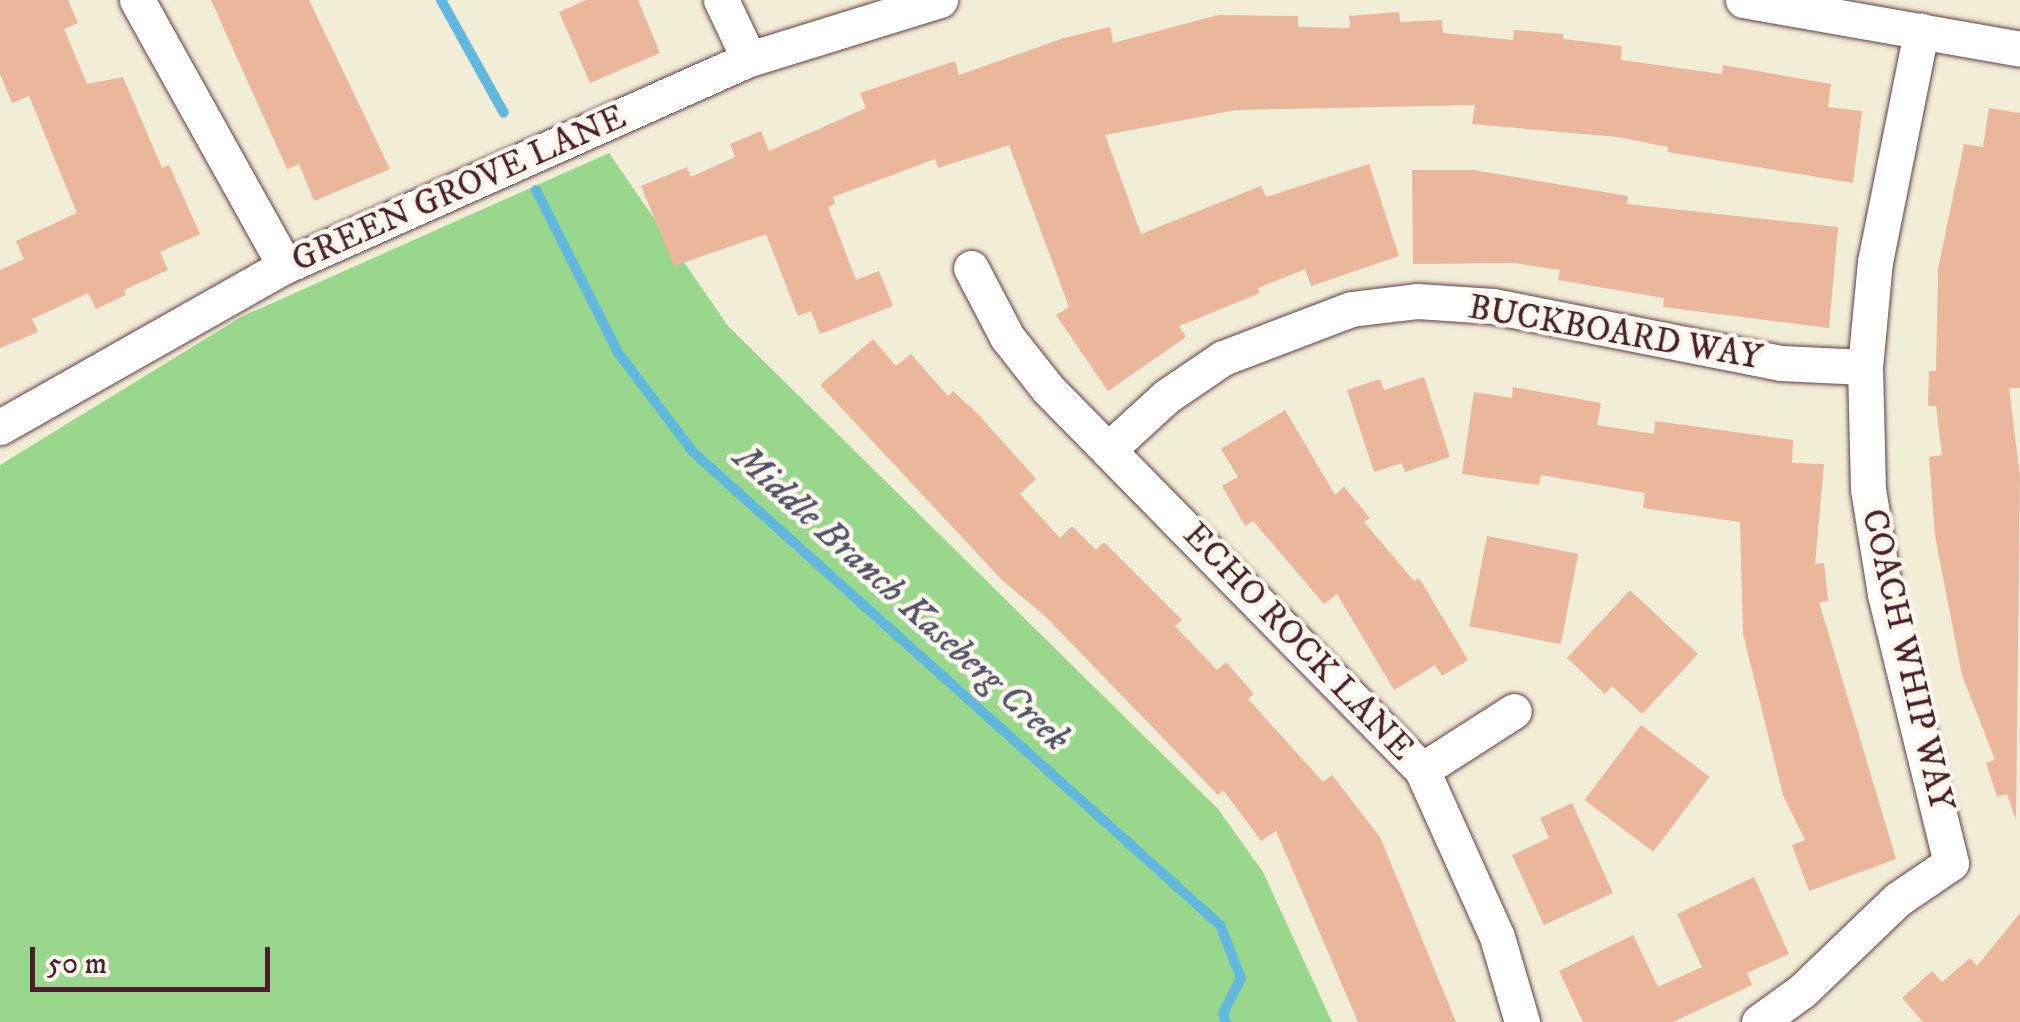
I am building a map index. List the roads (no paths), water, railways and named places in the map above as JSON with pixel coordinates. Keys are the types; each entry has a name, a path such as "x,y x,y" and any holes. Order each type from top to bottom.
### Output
{"street":[{"path":"137,0 285,266"},
{"path":"721,0 749,59"},
{"name":"GREEN GROVE LANE","path":"0,427 285,266 749,59 940,0"},
{"path":"1743,0 2020,49"},
{"name":"COACH WHIP WAY","path":"1758,1022 1802,991 1898,899 1951,863 1884,594 1868,489 1865,367 1876,262 1921,31"},
{"name":"ECHO ROCK LANE","path":"971,268 1007,337 1108,450 1422,770 1490,919 1522,1022"},
{"name":"BUCKBOARD WAY","path":"1108,450 1166,396 1223,358 1351,309 1417,301 1493,306 1780,363 1865,367"},
{"path":"1422,770 1514,712"}],"waterway":[{"name":"Middle Branch Kaseberg Creek","path":"441,0 504,113"},
{"name":"Middle Branch Kaseberg Creek","path":"536,190 619,354 694,453 1220,925 1241,978 1223,1013 1226,1022"}]}
